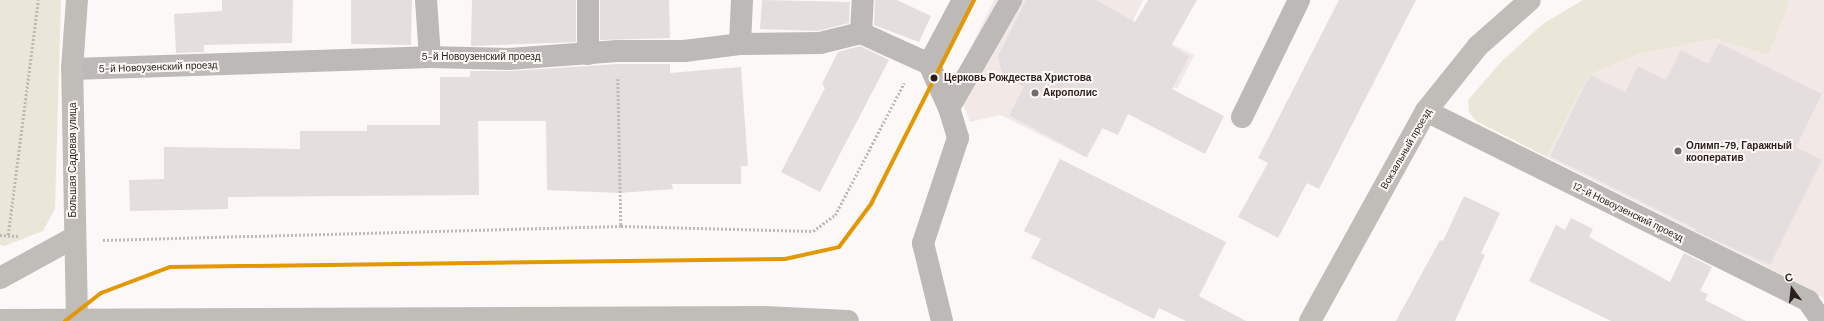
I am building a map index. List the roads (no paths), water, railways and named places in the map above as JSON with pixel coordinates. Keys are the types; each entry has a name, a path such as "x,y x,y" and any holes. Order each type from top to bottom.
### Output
{"main road":[{"name":"Большая Садовая улица","path":"77,319 73,238 72,70 78,0"},
{"name":"Вокзальный проезд","path":"1310,321 1426,111 1478,46 1530,0"},
{"path":"0,278 73,238"},
{"path":"0,320 764,317 848,321"}],"street":[{"path":"426,0 430,56"},
{"path":"588,0 588,54"},
{"path":"740,44 742,0"},
{"path":"863,0 861,33 923,60 949,108 958,138 923,244 942,321"},
{"path":"923,60 963,0"},
{"path":"949,108 1010,0"},
{"path":"1242,117 1299,0"},
{"name":"5-й Новоузенский проезд","path":"72,70 430,56 508,59 618,51 684,50 740,44 820,43 861,33"},
{"name":"12-й Новоузенский проезд","path":"1426,111 1808,301 1822,321"}],"place":[{"name":"Церковь Рождества Христова","path":"934,78"},
{"name":"Акрополис","path":"1035,93"},
{"name":"Олимп-79, Гаражный кооператив","path":"1678,151"}]}
